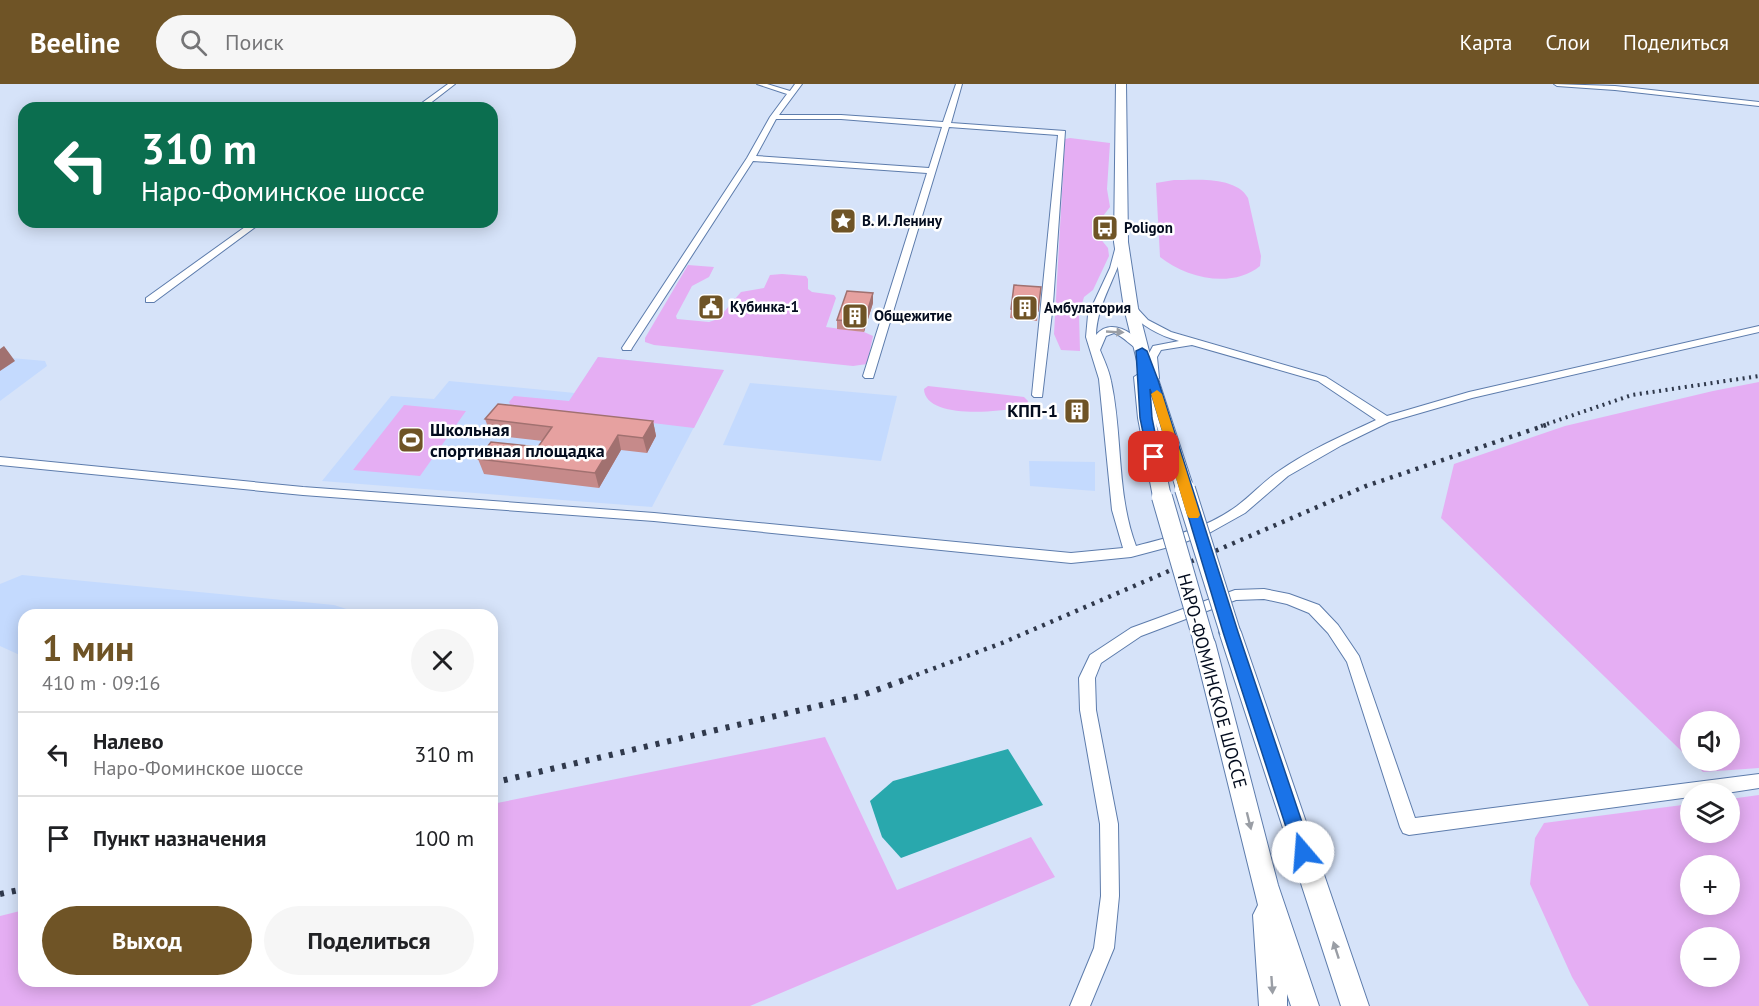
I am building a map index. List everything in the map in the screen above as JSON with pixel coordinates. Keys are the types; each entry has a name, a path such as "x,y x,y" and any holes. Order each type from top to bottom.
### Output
{"main road":[{"name":"НАРО-ФОМИНСКОЕ ШОССЕ","path":"1121,84 1121,242 1131,308 1141,349 1153,380 1230,632 1355,1006"},
{"name":"НАРО-ФОМИНСКОЕ ШОССЕ","path":"1141,349 1146,418 1162,497 1204,642 1265,885 1305,1006"},
{"path":"1265,885 1273,1006"}],"street":[{"path":"427,102 452,84"},
{"path":"760,84 790,93"},
{"path":"627,348 751,158 774,117 799,84"},
{"path":"869,376 959,84"},
{"path":"1557,84 1759,104"},
{"path":"774,117 841,117 1062,133 1038,395"},
{"path":"751,158 932,171"},
{"path":"150,300 250,228"},
{"path":"1121,242 1115,269 1099,299 1090,334 1111,404 1119,518 1131,552"},
{"path":"1131,308 1153,327 1206,347 1275,364 1322,379 1385,420"},
{"path":"0,461 303,491 654,517 1071,558 1131,552 1175,541 1206,529 1240,510 1284,473 1338,441 1385,420 1469,395 1759,329"},
{"path":"1095,349 1097,337 1100,333 1107,331 1126,333 1133,337 1141,349"},
{"path":"1153,380 1152,357 1157,348 1177,344 1206,347"},
{"path":"1080,1006 1104,948 1110,896 1109,824 1088,710 1087,678 1095,659 1136,632 1235,595 1264,594 1289,599 1314,609 1333,628 1354,660 1409,827 1759,781"}],"shaded area":[{"path":"1065,139 1110,143 1107,189 1110,207 1100,220 1099,237 1108,248 1109,256 1093,290 1084,297 1079,314 1080,351 1061,350 1054,334"},
{"path":"1174,180 1215,181 1234,186 1242,191 1248,198 1261,256 1260,266 1236,277 1209,278 1183,270 1160,257 1156,183"},
{"path":"688,265 714,267 709,277 692,286 676,316 677,319 709,322 718,319 741,292 764,288 770,275 806,276 808,289 812,292 834,295 836,298 826,327 864,332 873,336 867,364 853,366 654,345 645,342 645,338"},
{"path":"0,357 45,361 47,366 0,401"},
{"path":"598,357 724,370 652,507 322,481 391,396 434,399 449,381 575,393"},
{"path":"598,357 724,370 694,428 511,406 509,402 514,396 569,401"},
{"path":"1759,382 1759,768 1740,769 1740,711 1680,711 1680,749 1441,518 1454,464 1565,426"},
{"path":"750,383 897,396 881,461 723,445"},
{"path":"928,386 1024,397 1028,401 1027,405 1003,410 969,412 952,410 938,406 928,399 924,389"},
{"name":"Школьная спортивная площадка","path":"404,405 466,411 420,476 353,470"},
{"path":"1029,461 1095,462 1095,491 1030,486"},
{"path":"22,575 334,605 346,609 18,609 18,654 0,646 0,584"},
{"path":"825,737 897,890 1031,837 1055,877 750,1006 0,1006 0,916 18,912 18,987 498,987 498,803"},
{"path":"1008,749 1043,805 901,858 882,837 870,801 893,781"},
{"path":"1759,795 1759,1006 1589,1006 1572,977 1530,884 1535,838 1544,823 1680,805 1680,843 1740,843 1740,798"}],"building":[{"path":"1014,285 1041,287 1038,311 1011,309"},
{"path":"847,291 873,293 864,322 837,320"},
{"path":"498,404 653,421 643,438 618,435 595,473 478,459 491,442 538,447 552,427 485,419"}],"railway":[{"path":"1541,426 1632,395 1759,376"},
{"path":"908,678 1002,643 1366,486 1546,425"},
{"path":"498,782 860,696 912,677"},
{"path":"0,894 18,890"}],"slow traffic":[{"path":"1157,394 1193,515"}],"place":[{"name":"В. И. Ленину","path":"843,221"},
{"name":"Poligon","path":"1105,228"},
{"name":"Кубинка-1","path":"711,307"},
{"name":"Амбулатория","path":"1025,308"},
{"name":"Общежитие","path":"855,316"},
{"name":"КПП-1","path":"1077,411"},
{"name":"Школьная спортивная площадка","path":"411,440"}],"route":[{"path":"1154,457 1146,418 1142,351 1153,380 1230,632 1303,852"}]}
